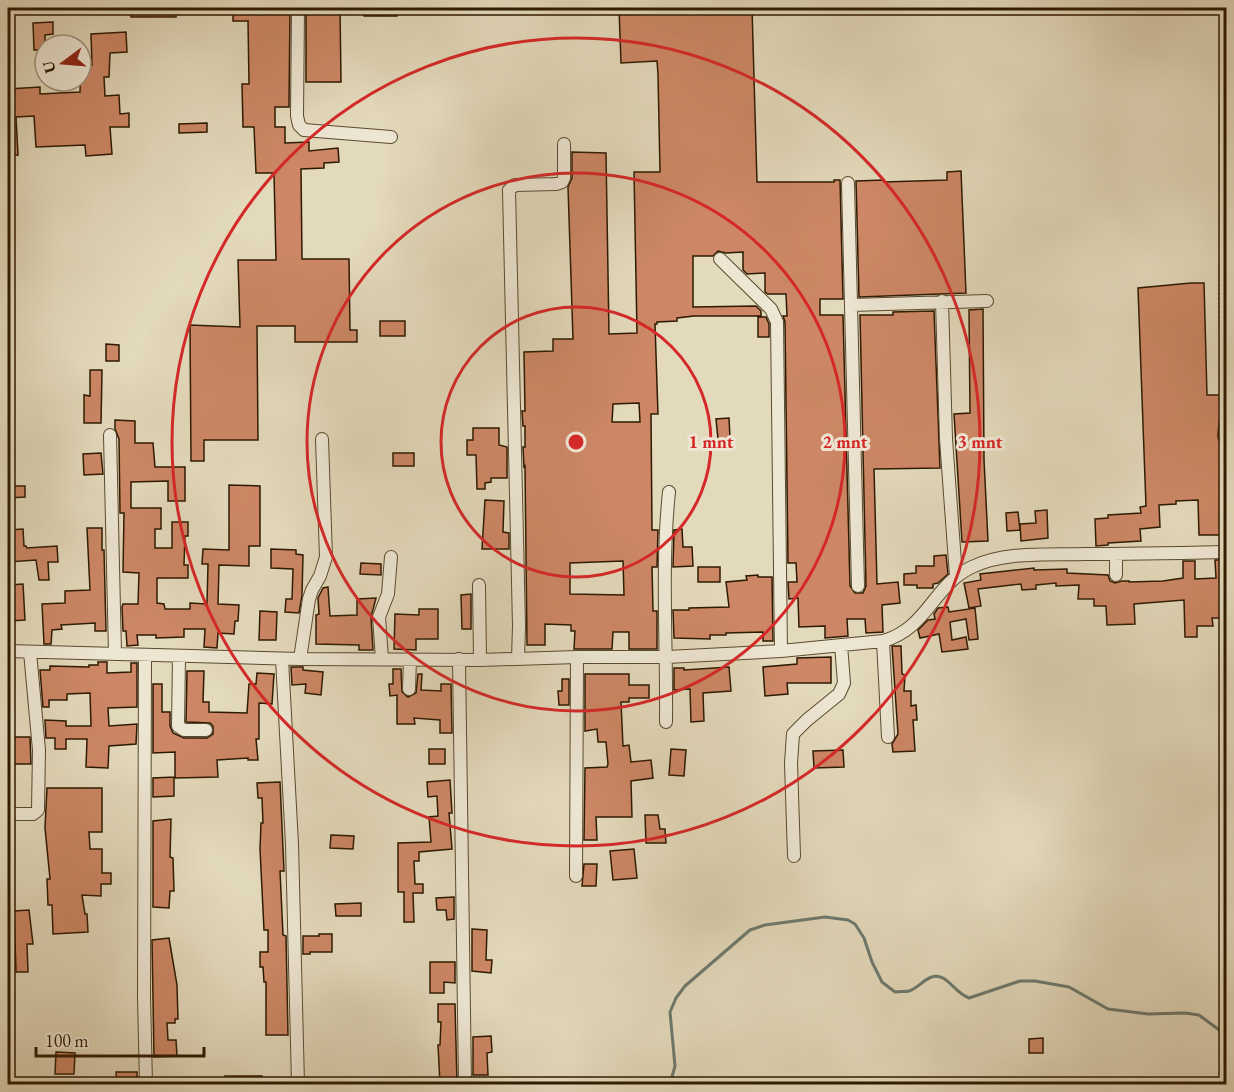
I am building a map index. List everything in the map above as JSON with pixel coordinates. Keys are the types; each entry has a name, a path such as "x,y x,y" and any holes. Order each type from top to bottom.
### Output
{"street":[{"path":"298,8 297,116 299,125 304,130 391,137"},
{"path":"518,659 519,602 509,190 515,185 562,182 564,144"},
{"path":"848,183 858,586"},
{"path":"720,259 771,309 777,322 781,651"},
{"path":"942,301 946,439 956,576"},
{"path":"850,305 987,301"},
{"path":"1226,426 1227,436"},
{"path":"110,435 115,654"},
{"path":"300,659 309,599 326,561 322,439"},
{"path":"666,722 665,532 669,492"},
{"path":"8,651 282,659 480,660 667,657 781,651 894,638 911,627 956,576 984,562 1011,557 1227,552"},
{"path":"1116,554 1116,575"},
{"path":"382,659 379,617 388,594 391,556"},
{"path":"479,585 480,660"},
{"path":"883,641 888,738"},
{"path":"794,856 791,763 794,734 807,720 839,694 844,683 841,645"},
{"path":"8,814 33,814 38,810 39,750 30,652"},
{"path":"145,655 146,1084"},
{"path":"179,656 178,726 184,730 206,730"},
{"path":"576,876 577,657"},
{"path":"282,659 292,844 298,1084"},
{"path":"409,689 410,659"},
{"path":"459,659 465,1084"}],"path":[{"path":"1227,145 1223,165 1220,259 1222,355 1227,378"}],"building":[{"path":"131,8 176,8 176,17 131,17"},
{"path":"233,8 290,8 289,107 275,107 275,127 285,127 285,143 309,142 309,151 338,148 339,162 324,163 324,168 301,169 302,259 349,259 350,330 357,330 357,342 295,342 295,326 257,326 258,440 204,440 204,461 191,461 190,325 240,327 238,260 276,260 274,173 256,173 254,127 243,127 242,84 249,84 248,21 233,21"},
{"path":"306,8 340,8 341,82 306,82"},
{"path":"363,8 397,8 397,16 364,16"},
{"path":"619,8 752,8 757,182 834,182 834,180 840,180 843,299 820,299 820,315 843,315 850,586 855,593 863,593 866,586 860,315 934,311 940,468 874,469 877,584 898,582 900,603 882,605 883,632 866,633 865,619 847,619 848,636 825,638 825,626 799,627 798,598 789,599 788,582 797,582 796,563 788,563 785,322 783,316 787,316 786,294 765,292 765,273 747,274 743,270 743,252 718,251 713,256 693,256 693,307 756,306 761,311 761,316 694,316 655,324 658,414 651,414 652,530 658,530 657,567 652,567 653,611 657,611 657,649 629,649 629,632 613,632 612,649 574,649 575,631 571,631 571,625 545,624 545,645 527,645 523,447 525,447 525,426 523,426 522,411 525,411 524,352 553,351 553,339 573,339 568,187 572,178 572,152 606,153 609,334 637,333 634,172 660,172 658,74 657,61 621,63","holes":["639,403 640,422 612,422 613,404","623,561 624,595 570,594 570,563"]},
{"path":"53,22 53,33 33,33 33,23"},
{"path":"126,32 127,52 110,53 109,77 104,77 105,96 119,95 120,114 129,113 129,127 110,127 112,154 86,156 85,145 36,147 34,116 16,117 18,155 8,156 8,89 33,87 33,93 40,94 93,93 93,34"},
{"path":"207,123 207,132 179,133 179,124"},
{"path":"961,171 966,293 859,297 856,181 947,180 947,172"},
{"path":"1204,283 1207,395 1222,395 1223,418 1219,422 1218,436 1219,441 1224,444 1227,535 1199,535 1198,500 1176,501 1176,504 1159,505 1160,527 1140,529 1141,541 1096,546 1095,519 1108,518 1108,515 1141,513 1140,507 1146,506 1138,288"},
{"path":"983,309 984,460 988,541 962,542 954,414 970,413 969,310"},
{"path":"758,317 766,317 769,324 769,337 758,337"},
{"path":"380,321 405,321 405,336 380,336"},
{"path":"106,344 119,345 119,361 106,361"},
{"path":"90,370 102,370 101,423 84,423 84,395 90,396"},
{"path":"729,418 730,438 718,439 716,419"},
{"path":"115,420 135,421 135,443 153,443 155,467 185,467 185,501 168,501 168,481 131,482 131,508 161,508 161,529 155,529 155,548 172,548 172,522 188,522 184,565 188,565 188,578 157,578 157,603 164,604 165,609 190,609 190,603 207,604 208,564 202,564 203,549 229,550 229,485 260,486 260,546 249,546 249,566 219,565 218,604 239,605 234,634 218,633 217,648 204,647 205,629 184,629 184,637 156,638 156,635 137,635 138,645 127,646 126,631 123,631 122,607 123,604 138,604 139,573 123,572 124,513 120,513 119,439 115,429"},
{"path":"473,428 499,428 499,445 507,447 507,478 491,478 491,482 485,483 485,489 477,489 476,455 467,455 467,440 473,440"},
{"path":"101,453 103,474 84,475 83,454"},
{"path":"393,453 414,453 414,466 393,466"},
{"path":"8,486 25,486 25,497 8,498"},
{"path":"485,500 504,501 503,532 509,533 509,549 482,549"},
{"path":"1047,510 1048,538 1021,541 1020,524 1036,523 1035,511"},
{"path":"1018,512 1020,530 1007,531 1006,513"},
{"path":"87,528 102,528 106,631 95,631 95,623 61,625 62,629 52,630 51,644 44,644 42,604 65,603 65,591 90,590"},
{"path":"23,529 24,546 27,548 57,546 58,562 48,562 49,580 39,580 36,560 8,562 8,530"},
{"path":"682,529 683,547 692,547 693,566 673,567 674,530"},
{"path":"271,549 296,550 296,554 303,555 299,613 285,612 286,599 292,599 293,569 271,568"},
{"path":"946,555 948,574 938,583 933,584 933,588 904,585 904,574 916,573 916,566 934,566 934,556"},
{"path":"1215,560 1227,560 1227,618 1212,618 1213,626 1197,626 1197,637 1185,637 1184,600 1134,604 1135,624 1107,625 1106,606 1094,606 1094,599 1078,599 1079,585 1056,586 1056,583 1036,585 1036,589 1022,590 1021,584 978,589 981,606 969,608 964,583 981,580 980,574 1034,568 1034,570 1067,569 1067,573 1108,575 1110,581 1115,583 1163,581 1183,578 1183,561 1195,561 1195,579 1216,578"},
{"path":"361,563 381,564 381,575 360,574"},
{"path":"698,567 720,567 720,582 698,582"},
{"path":"758,575 758,577 772,577 773,641 763,641 763,632 710,635 710,639 674,638 673,610 729,607 726,582 747,580 746,576"},
{"path":"23,584 25,620 9,621 8,585"},
{"path":"328,587 330,616 357,615 357,599 376,598 371,617 373,650 359,650 359,645 316,644 318,598 323,588"},
{"path":"471,594 471,629 462,629 461,595"},
{"path":"948,607 949,612 975,608 978,639 969,640 966,619 950,622 952,640 966,637 968,649 942,652 939,634 920,638 918,630 928,620 935,619 934,614 938,608"},
{"path":"419,609 438,609 438,639 416,639 416,650 394,649 395,614 419,615"},
{"path":"260,611 277,612 276,640 259,640"},
{"path":"892,646 901,646 902,674 905,675 904,691 911,691 911,706 916,705 917,720 913,720 915,751 893,752 892,744 898,734"},
{"path":"831,657 831,683 787,683 788,694 765,696 763,667 797,664 797,658"},
{"path":"98,662 107,662 107,673 131,672 131,663 137,663 137,707 108,708 109,726 137,724 136,744 109,746 108,768 86,767 87,739 66,739 66,749 55,749 55,738 46,738 45,720 66,721 66,726 91,726 90,693 67,694 67,700 49,700 49,707 43,707 40,670 50,670 50,666 89,667 89,665 98,665"},
{"path":"291,667 303,667 303,670 323,672 321,695 305,693 306,684 292,685"},
{"path":"729,667 731,691 703,693 704,721 691,722 690,689 674,690 674,668 684,668 684,670"},
{"path":"393,669 401,669 402,692 408,697 416,693 418,674 422,674 421,690 441,691 441,684 451,684 452,733 440,733 440,720 414,718 415,724 397,724 397,695 390,696 389,684 393,684"},
{"path":"187,671 204,671 203,702 209,702 209,712 247,713 249,684 256,684 257,673 274,674 272,704 259,703 259,739 256,739 258,760 248,760 248,758 217,760 218,777 175,778 175,752 153,753 153,684 162,684 162,712 170,712 170,726 173,733 184,738 207,738 213,734 213,726 210,723 186,722"},
{"path":"585,674 629,674 629,685 649,685 649,698 629,698 629,702 621,702 623,746 629,745 631,762 651,760 653,778 631,781 632,817 596,817 597,840 584,840 585,768 607,767 608,764 606,742 598,742 597,729 585,731"},
{"path":"562,679 569,679 569,705 559,705 558,691 562,691"},
{"path":"12,737 30,737 31,764 13,764"},
{"path":"429,749 445,749 445,764 429,764"},
{"path":"671,749 686,750 684,776 669,775"},
{"path":"843,750 844,767 814,768 813,751"},
{"path":"174,777 174,796 153,797 153,778"},
{"path":"450,780 452,813 449,813 452,849 419,852 419,861 414,861 415,884 423,884 423,893 413,893 414,922 404,922 404,892 398,892 398,843 431,842 429,817 438,816 437,796 428,797 427,782"},
{"path":"280,782 284,871 280,871 283,935 286,936 288,1035 266,1035 266,982 264,982 263,967 260,967 260,952 268,952 268,930 264,930 260,849 261,823 263,823 262,798 258,798 257,783"},
{"path":"47,788 102,788 102,832 89,832 90,849 102,849 102,873 111,873 111,884 101,884 101,896 82,895 85,914 87,914 88,932 53,934 52,905 48,905 47,879 50,879 45,828"},
{"path":"645,815 658,815 660,829 665,829 666,843 646,843"},
{"path":"171,819 170,857 173,858 174,891 170,891 169,908 153,907 153,821"},
{"path":"331,835 354,836 353,849 330,848"},
{"path":"634,849 637,878 613,880 610,851"},
{"path":"584,864 597,864 596,886 582,886"},
{"path":"454,897 454,919 447,920 446,910 437,910 436,898"},
{"path":"361,903 361,916 336,916 335,904"},
{"path":"29,910 33,944 27,944 28,972 16,972 14,911"},
{"path":"472,929 487,930 486,960 492,960 491,973 472,971"},
{"path":"319,934 332,934 332,952 303,954 303,936 319,936"},
{"path":"169,938 177,985 178,1019 175,1019 175,1023 167,1023 168,1040 176,1040 177,1056 154,1057 152,940"},
{"path":"430,962 455,962 455,983 444,982 444,993 430,993"},
{"path":"438,1004 455,1004 457,1084 440,1084 438,1045 440,1045 441,1022 438,1022"},
{"path":"491,1036 492,1052 487,1053 488,1075 473,1075 473,1037"},
{"path":"1043,1038 1043,1053 1029,1053 1029,1039"},
{"path":"56,1052 75,1053 74,1074 55,1074"},
{"path":"116,1072 137,1072 137,1084 117,1084"},
{"path":"225,1076 262,1076 262,1084 225,1084"}],"waterway":[{"path":"670,1084 675,1066 670,1012 685,986 750,930 765,925 825,917 848,920 855,924 864,938 882,982 895,992 909,991 929,978 938,976 969,998 1020,981 1035,981 1069,987 1108,1009 1148,1014 1199,1015 1226,1035"}]}
